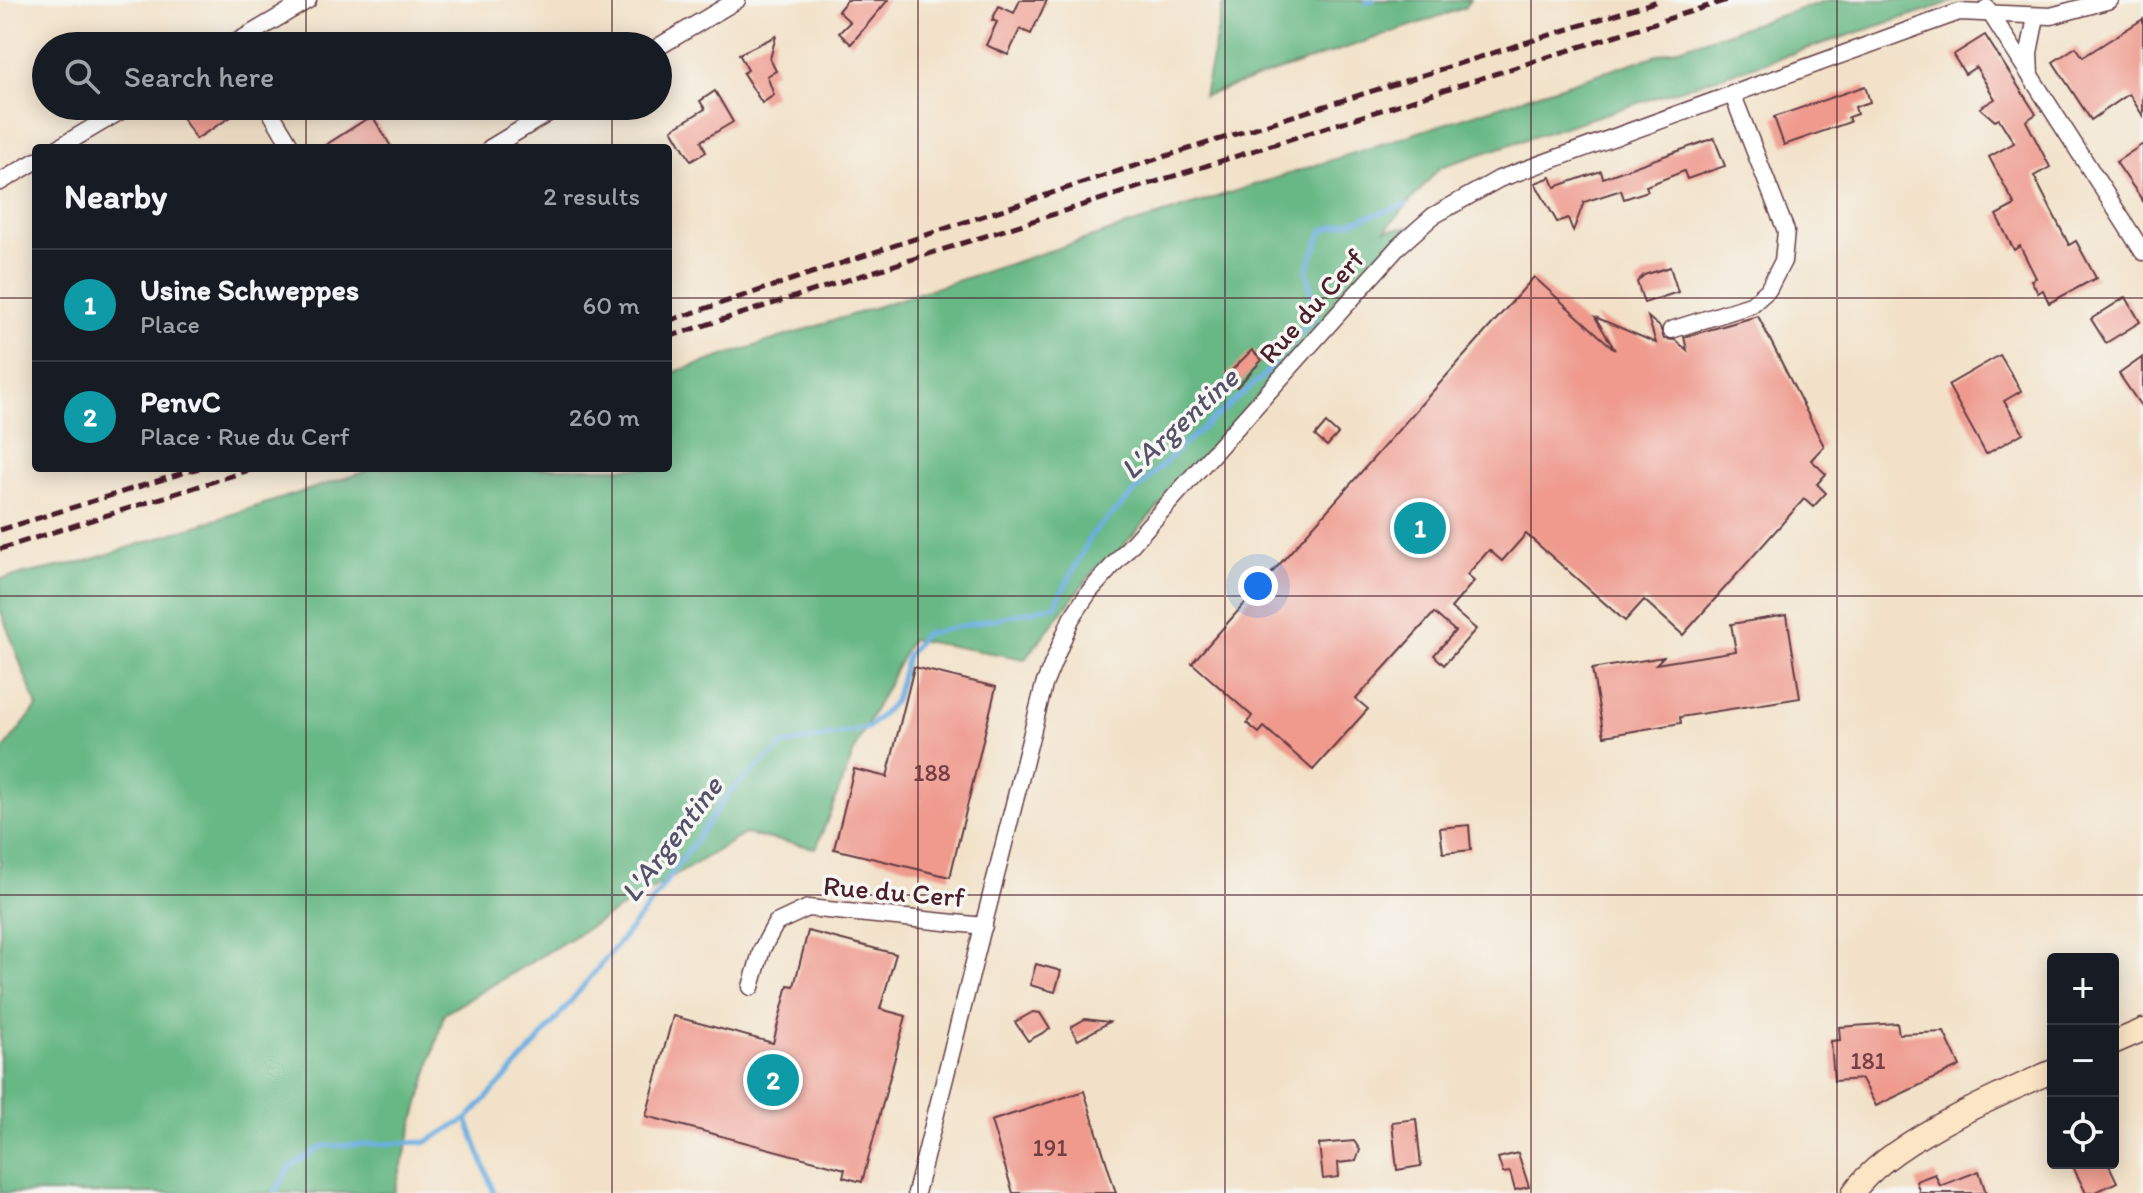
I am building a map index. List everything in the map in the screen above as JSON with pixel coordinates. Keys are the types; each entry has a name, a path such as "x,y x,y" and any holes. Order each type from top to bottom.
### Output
{"main road":[{"path":"2119,1040 2143,1030"},
{"path":"1853,1193 1902,1148 1998,1096 2047,1074"}],"street":[{"path":"254,32 308,0"},
{"path":"672,39 737,0"},
{"name":"Rue du Cerf","path":"916,1193 1044,685 1071,619 1089,592 1369,280 1433,216 1464,196 1513,173 1959,12 1986,5 2036,17 2051,16 2110,0"},
{"path":"1986,5 2143,252"},
{"path":"2031,77 2029,53 2036,17"},
{"path":"1671,330 1751,305 1768,290 1783,261 1786,231 1732,93"},
{"path":"65,144 105,120"},
{"path":"275,120 290,144"},
{"path":"497,144 537,120"},
{"path":"0,182 32,163"},
{"name":"Rue du Cerf","path":"751,987 762,949 776,923 808,908 984,926"}],"green space":[{"path":"1224,0 1470,0 1464,8 1204,96"},
{"path":"1828,0 1958,0 1440,167 1385,230 1409,227 1108,563 1097,567 1025,659 911,639 858,742 816,848 745,834 444,1014 394,1193 0,1193 0,754 37,707 0,609 0,579 87,561 364,472 672,472 672,373"}],"building":[{"path":"847,0 888,0 851,44 839,33 850,22 838,11"},
{"path":"1020,0 1047,0 1031,34 1020,29 1008,55 986,45 997,22 992,20 999,6 1014,13"},
{"path":"2143,19 2143,116 2129,94 2091,120 2053,62 2076,47 2083,57"},
{"path":"1985,35 2036,114 2026,121 2050,167 2034,176 2069,245 2076,241 2096,278 2049,303 2043,290 2038,293 2031,280 2036,278 2020,246 2014,250 1996,215 2015,205 1989,157 2014,143 1999,119 1995,121 1980,108 1995,99 1976,67 1965,74 1953,55"},
{"path":"776,36 770,59 776,71 767,76 774,95 762,103 743,73 748,70 739,54"},
{"path":"1865,86 1870,102 1855,107 1857,114 1848,117 1850,122 1784,145 1774,117"},
{"path":"715,91 733,122 701,141 706,152 691,161 672,129 705,109 700,101"},
{"path":"184,120 226,120 196,139"},
{"path":"365,120 375,120 390,144 327,144"},
{"path":"1714,138 1725,166 1687,179 1684,171 1646,186 1648,191 1624,199 1621,190 1584,202 1573,231 1568,218 1557,222 1535,183 1551,177 1555,187 1601,171 1603,178"},
{"path":"2143,144 2143,201 2116,162"},
{"path":"1670,267 1678,292 1644,303 1637,282 1644,275"},
{"path":"1534,277 1615,350 1595,317 1656,343 1648,317 1660,327 1664,339 1675,340 1687,350 1684,337 1758,316 1824,446 1811,460 1826,474 1817,484 1826,493 1813,507 1804,499 1683,635 1644,600 1625,621 1526,534 1502,561 1489,550 1467,575 1474,581 1451,608 1476,629 1444,665 1434,655 1455,631 1434,613 1356,699 1368,709 1313,770 1264,727 1259,733 1247,723 1252,716 1192,663"},
{"path":"2126,297 2140,322 2106,343 2091,319"},
{"path":"1252,350 1262,360 1237,387 1226,376"},
{"path":"2000,355 2021,391 2004,401 2023,433 1986,454 1948,385"},
{"path":"2143,357 2143,409 2119,374"},
{"path":"1326,423 1338,434 1327,446 1315,436"},
{"path":"1787,615 1800,698 1680,717 1681,723 1604,736 1592,669 1663,657 1656,664 1736,651 1731,624"},
{"path":"914,667 996,687 950,877 834,849 854,769 887,777"},
{"path":"1469,825 1471,850 1443,853 1440,828"},
{"path":"808,931 896,954 880,1009 906,1016 862,1182 843,1177 845,1169 646,1116 673,1016 773,1043 788,985 794,986"},
{"path":"1036,964 1061,971 1055,992 1030,985"},
{"path":"1033,1012 1040,1013 1050,1029 1028,1041 1015,1022"},
{"path":"1085,1019 1109,1022 1078,1040 1071,1027"},
{"path":"1897,1023 1899,1034 1944,1032 1960,1066 1876,1106 1862,1079 1834,1081 1831,1041 1840,1040 1839,1027"},
{"path":"1084,1091 1116,1193 1013,1193 991,1121"},
{"path":"1416,1119 1421,1166 1397,1170 1392,1122"},
{"path":"1354,1141 1360,1150 1356,1161 1338,1163 1339,1177 1323,1179 1319,1144"},
{"path":"1518,1153 1529,1187 1515,1190 1510,1172 1503,1173 1498,1158"},
{"path":"2074,1169 2111,1169 2117,1182 2094,1193 2086,1193"},
{"path":"1979,1171 1986,1193 1920,1193 1916,1181 1935,1174 1940,1186"}],"waterway":[{"name":"L'Argentine","path":"1366,3 1373,0"},
{"name":"L'Argentine","path":"274,1193 291,1166 323,1146 426,1142 467,1119 525,1057 649,906 730,792 783,745 868,728 895,701 907,656 924,634 1055,606 1092,534 1184,444 1262,377 1316,316 1307,270 1323,230 1406,205"},
{"path":"467,1119 494,1193"}],"railway":[{"path":"672,320 1106,175 1661,0"},
{"path":"672,336 1727,0"},
{"path":"0,530 186,472"},
{"path":"0,549 243,472"}],"place":[{"name":"Usine Schweppes","path":"1420,528"},
{"name":"PenvC","path":"773,1080"}]}
